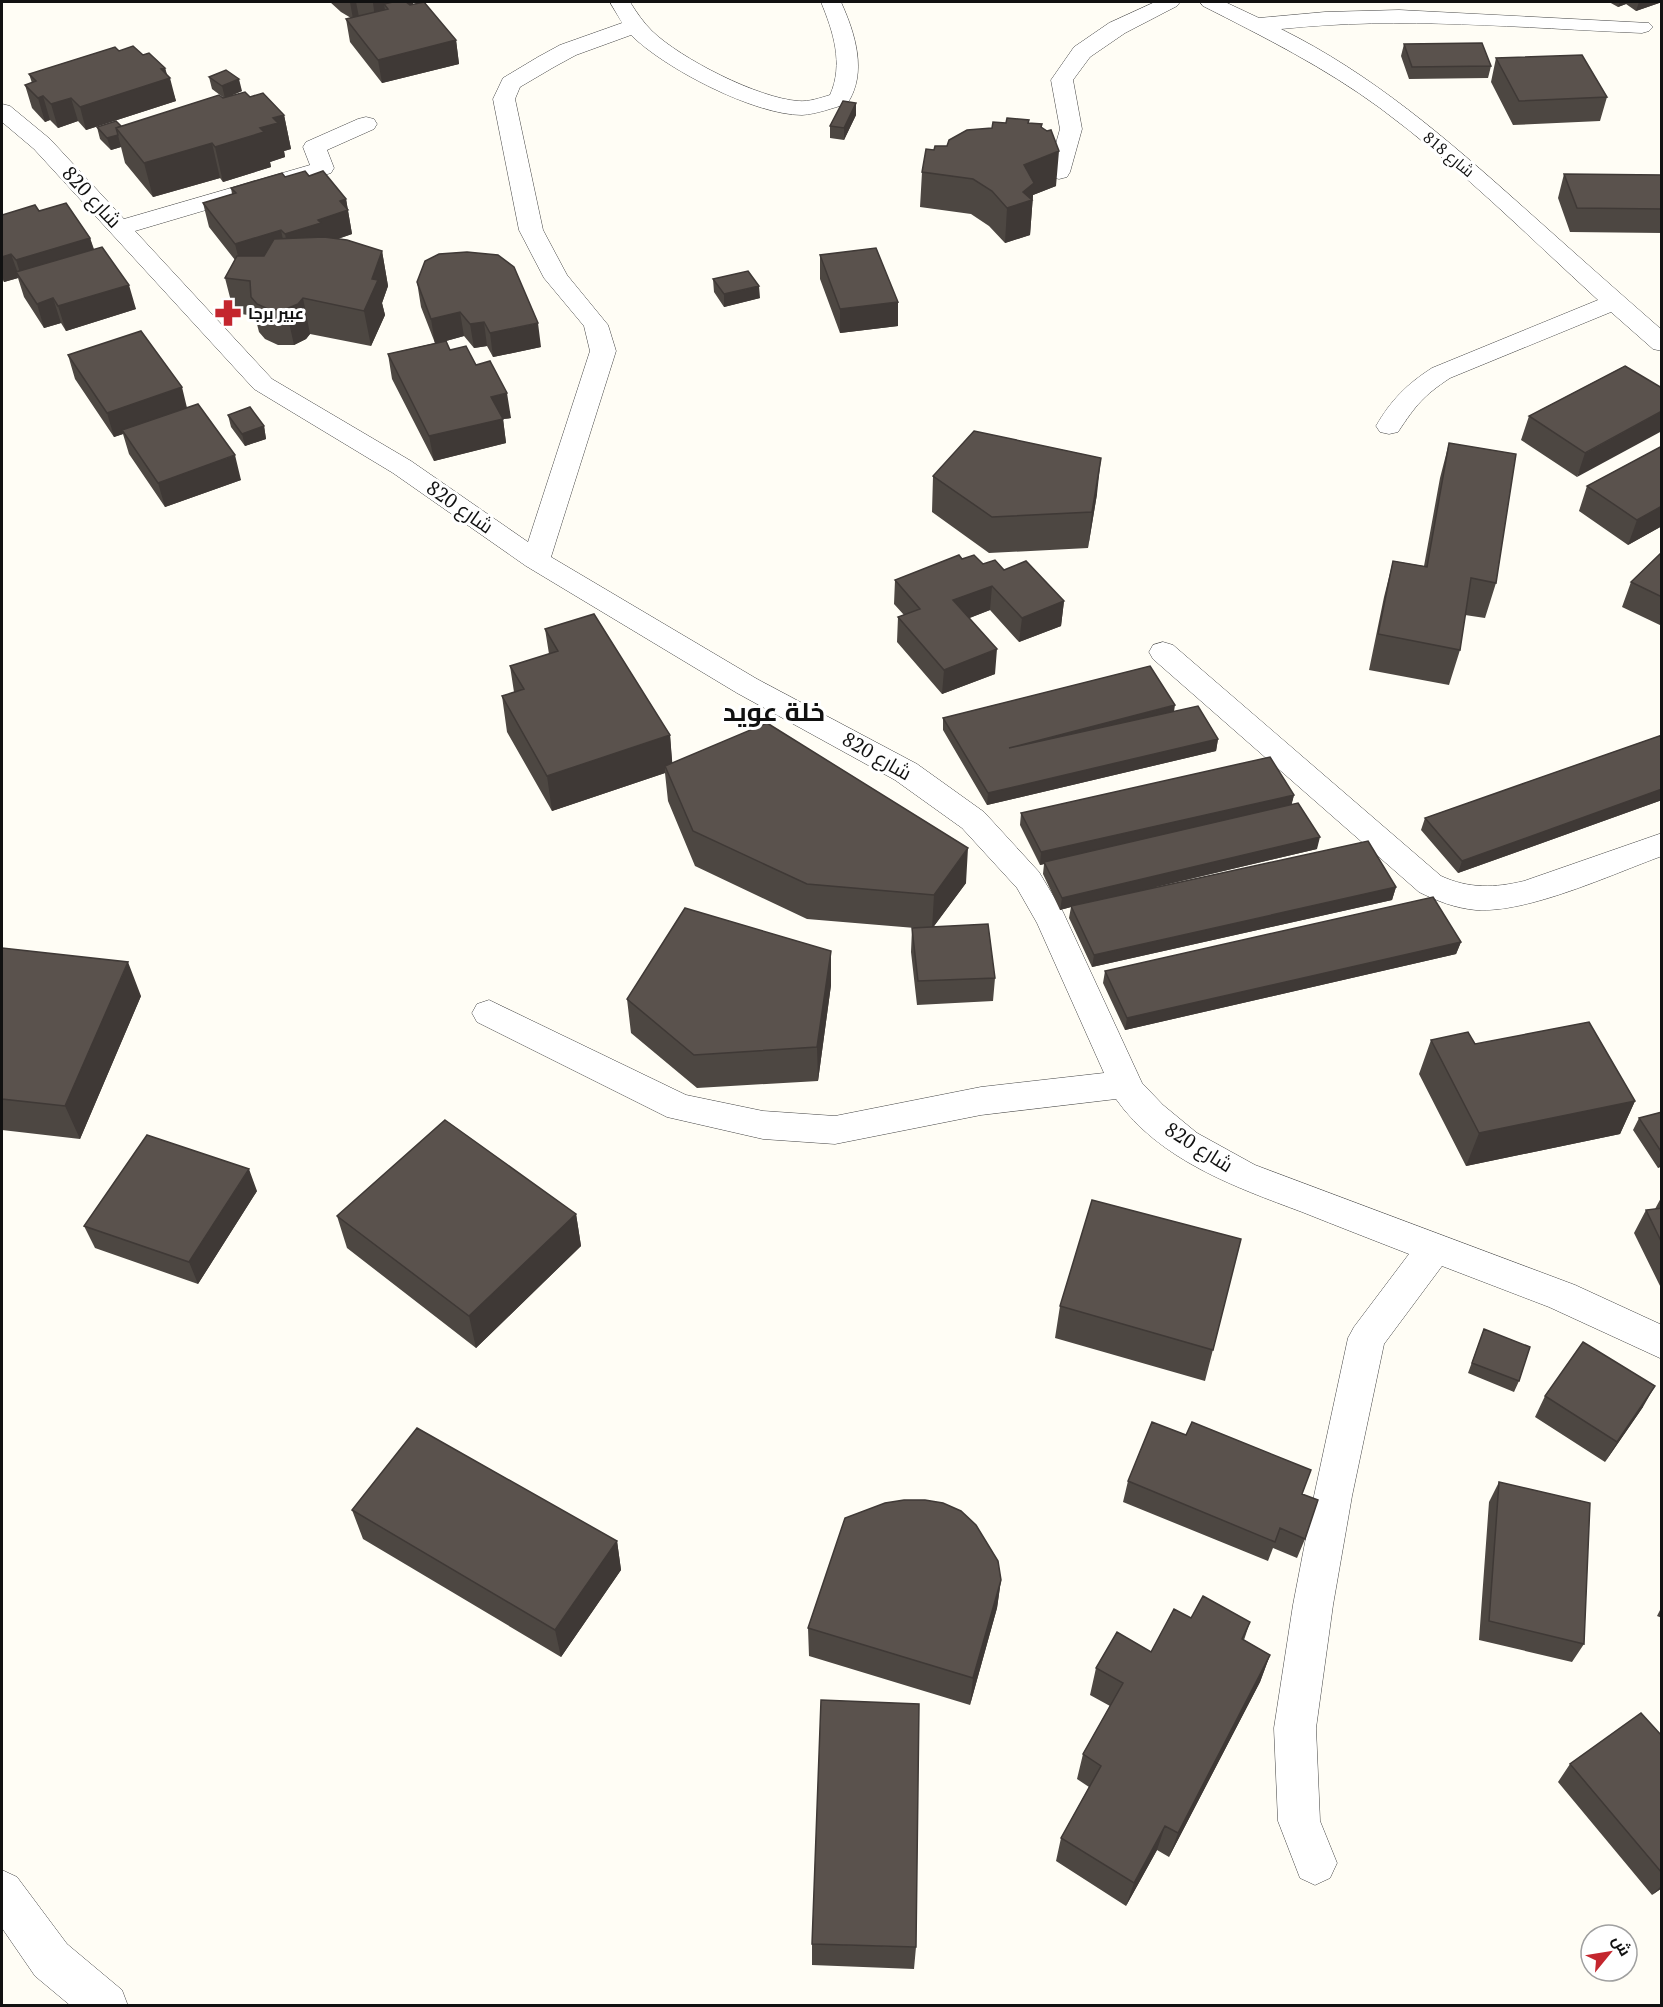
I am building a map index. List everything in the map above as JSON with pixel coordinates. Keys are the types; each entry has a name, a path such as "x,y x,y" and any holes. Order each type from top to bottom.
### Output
{"street":[{"path":"620,2 635,27 681,63 736,90 777,104 799,108 839,99 848,84 848,59 838,18 831,2"},
{"path":"1059,172 1071,129 1062,80 1082,52 1118,28 1170,2"},
{"name":"شارع 818","path":"1210,2 1258,25 1347,75 1389,104 1455,158 1662,344"},
{"path":"1258,25 1325,18 1399,16 1642,27"},
{"path":"536,560 603,351 596,325 556,278 531,230 504,99 511,83 546,62 568,50 635,27"},
{"name":"شارع 820","path":"2,111 42,144 262,384 402,466 536,560 747,686 906,771 973,820 1028,880 1052,921 1125,1084 1151,1115 1185,1143 1243,1175 1562,1296 1662,1343"},
{"path":"121,228 323,168 314,147 366,124"},
{"path":"1389,426 1399,408 1418,388 1441,373 1616,301"},
{"path":"1163,652 1430,884 1451,894 1475,898 1502,898 1528,892 1662,844"},
{"path":"489,1013 679,1107 763,1125 835,1130 981,1101 1125,1084"},
{"path":"1315,1863 1299,1821 1295,1728 1313,1605 1333,1496 1367,1338 1435,1247"},
{"path":"2,1892 51,1960 106,2006"}],"building":[{"path":"406,2 410,5 424,2 456,40 378,60 346,19 388,9 384,4"},
{"path":"1482,43 1491,66 1412,67 1404,44"},
{"path":"133,46 143,55 149,53 165,68 161,69 170,78 80,107 71,98 51,104 43,96 38,98 25,85 36,81 29,74 115,47 119,51"},
{"path":"1582,55 1607,97 1519,101 1496,58"},
{"path":"226,70 239,79 222,86 209,77"},
{"path":"245,92 250,97 263,93 284,115 273,118 278,123 260,128 264,132 215,147 212,143 144,163 116,128 219,95 223,98"},
{"path":"843,101 856,103 844,128 830,126"},
{"path":"1007,118 1042,124 1041,127 1047,131 1051,130 1059,151 1024,165 1034,183 1023,192 1032,200 1007,208 992,191 973,179 922,172 926,149 934,150 935,146 947,146 949,140 967,130 992,128 993,122 1006,123"},
{"path":"116,121 121,126 116,128 118,135 107,138 97,127"},
{"path":"305,171 309,176 323,171 346,199 340,201 348,210 318,220 321,223 285,234 281,230 235,244 203,203 236,193 231,188 282,173 285,177"},
{"path":"1564,174 1662,175 1662,209 1577,208"},
{"path":"66,203 90,238 16,260 11,254 2,257 2,215 35,205 39,211"},
{"path":"324,237 347,240 382,251 372,279 378,280 364,311 303,298 298,304 286,309 270,310 257,304 251,297 250,281 225,278 237,256 264,256 274,239"},
{"path":"102,247 129,285 58,306 53,298 37,304 16,272"},
{"path":"876,248 898,302 840,309 820,255"},
{"path":"467,252 498,255 514,267 538,323 490,333 484,322 470,324 460,312 431,319 417,282 425,261 439,254"},
{"path":"748,271 759,286 724,294 713,279"},
{"path":"141,331 182,387 107,413 68,355"},
{"path":"446,341 450,350 466,346 476,365 490,361 507,393 491,397 503,419 429,436 388,354"},
{"path":"1625,366 1662,388 1662,411 1585,453 1529,416"},
{"path":"198,404 235,455 158,483 122,430"},
{"path":"250,407 264,426 242,434 228,415"},
{"path":"974,431 1101,458 1092,512 992,517 933,476"},
{"path":"1449,443 1516,454 1496,583 1471,578 1460,650 1378,634 1393,561 1427,567"},
{"path":"1662,446 1662,506 1637,520 1587,486"},
{"path":"1662,552 1662,597 1631,582"},
{"path":"959,555 962,559 974,555 983,564 995,560 1004,570 1026,561 1064,601 1022,618 992,586 953,600 997,649 944,670 898,617 920,609 895,580"},
{"path":"594,614 670,735 547,776 502,696 524,689 510,666 558,651 545,629"},
{"path":"1150,666 1175,705 1009,748 1198,706 1218,739 988,793 943,718"},
{"path":"767,723 968,848 934,895 807,884 693,831 665,766"},
{"path":"1662,735 1662,789 1462,861 1425,818"},
{"path":"1270,757 1294,795 1041,852 1021,813"},
{"path":"1298,803 1320,837 1062,898 1044,862"},
{"path":"1368,841 1396,887 1094,955 1071,906"},
{"path":"1433,897 1461,942 1127,1018 1105,971"},
{"path":"685,908 831,951 817,1047 694,1055 627,999"},
{"path":"988,924 995,978 918,981 912,928"},
{"path":"2,948 128,962 65,1106 2,1099"},
{"path":"1589,1022 1635,1101 1479,1133 1431,1040 1468,1032 1475,1044"},
{"path":"1662,1112 1662,1153 1639,1118"},
{"path":"445,1120 576,1214 469,1316 337,1216"},
{"path":"147,1135 249,1169 189,1262 84,1226"},
{"path":"1092,1200 1241,1239 1213,1350 1060,1306"},
{"path":"1662,1208 1662,1243 1646,1210"},
{"path":"1484,1329 1530,1347 1519,1381 1472,1363"},
{"path":"1583,1342 1655,1386 1617,1442 1545,1396"},
{"path":"1152,1422 1186,1435 1192,1422 1311,1470 1302,1494 1318,1500 1305,1539 1280,1528 1275,1542 1128,1481"},
{"path":"417,1428 617,1541 555,1630 352,1510"},
{"path":"1499,1482 1590,1503 1584,1644 1489,1621"},
{"path":"904,1500 943,1503 961,1511 976,1525 998,1561 1001,1580 973,1678 808,1628 845,1518 885,1503"},
{"path":"1203,1596 1250,1622 1242,1639 1270,1655 1178,1833 1165,1826 1134,1883 1061,1838 1101,1766 1083,1754 1123,1683 1096,1668 1117,1632 1151,1652 1174,1609 1191,1618"},
{"path":"821,1700 919,1704 916,1947 812,1944"},
{"path":"1641,1713 1662,1736 1662,1873 1570,1764"}],"place":[{"name":"عبير برجا","path":"228,313"}],"district":[{"name":"خلة عويد","path":"774,712"}]}
